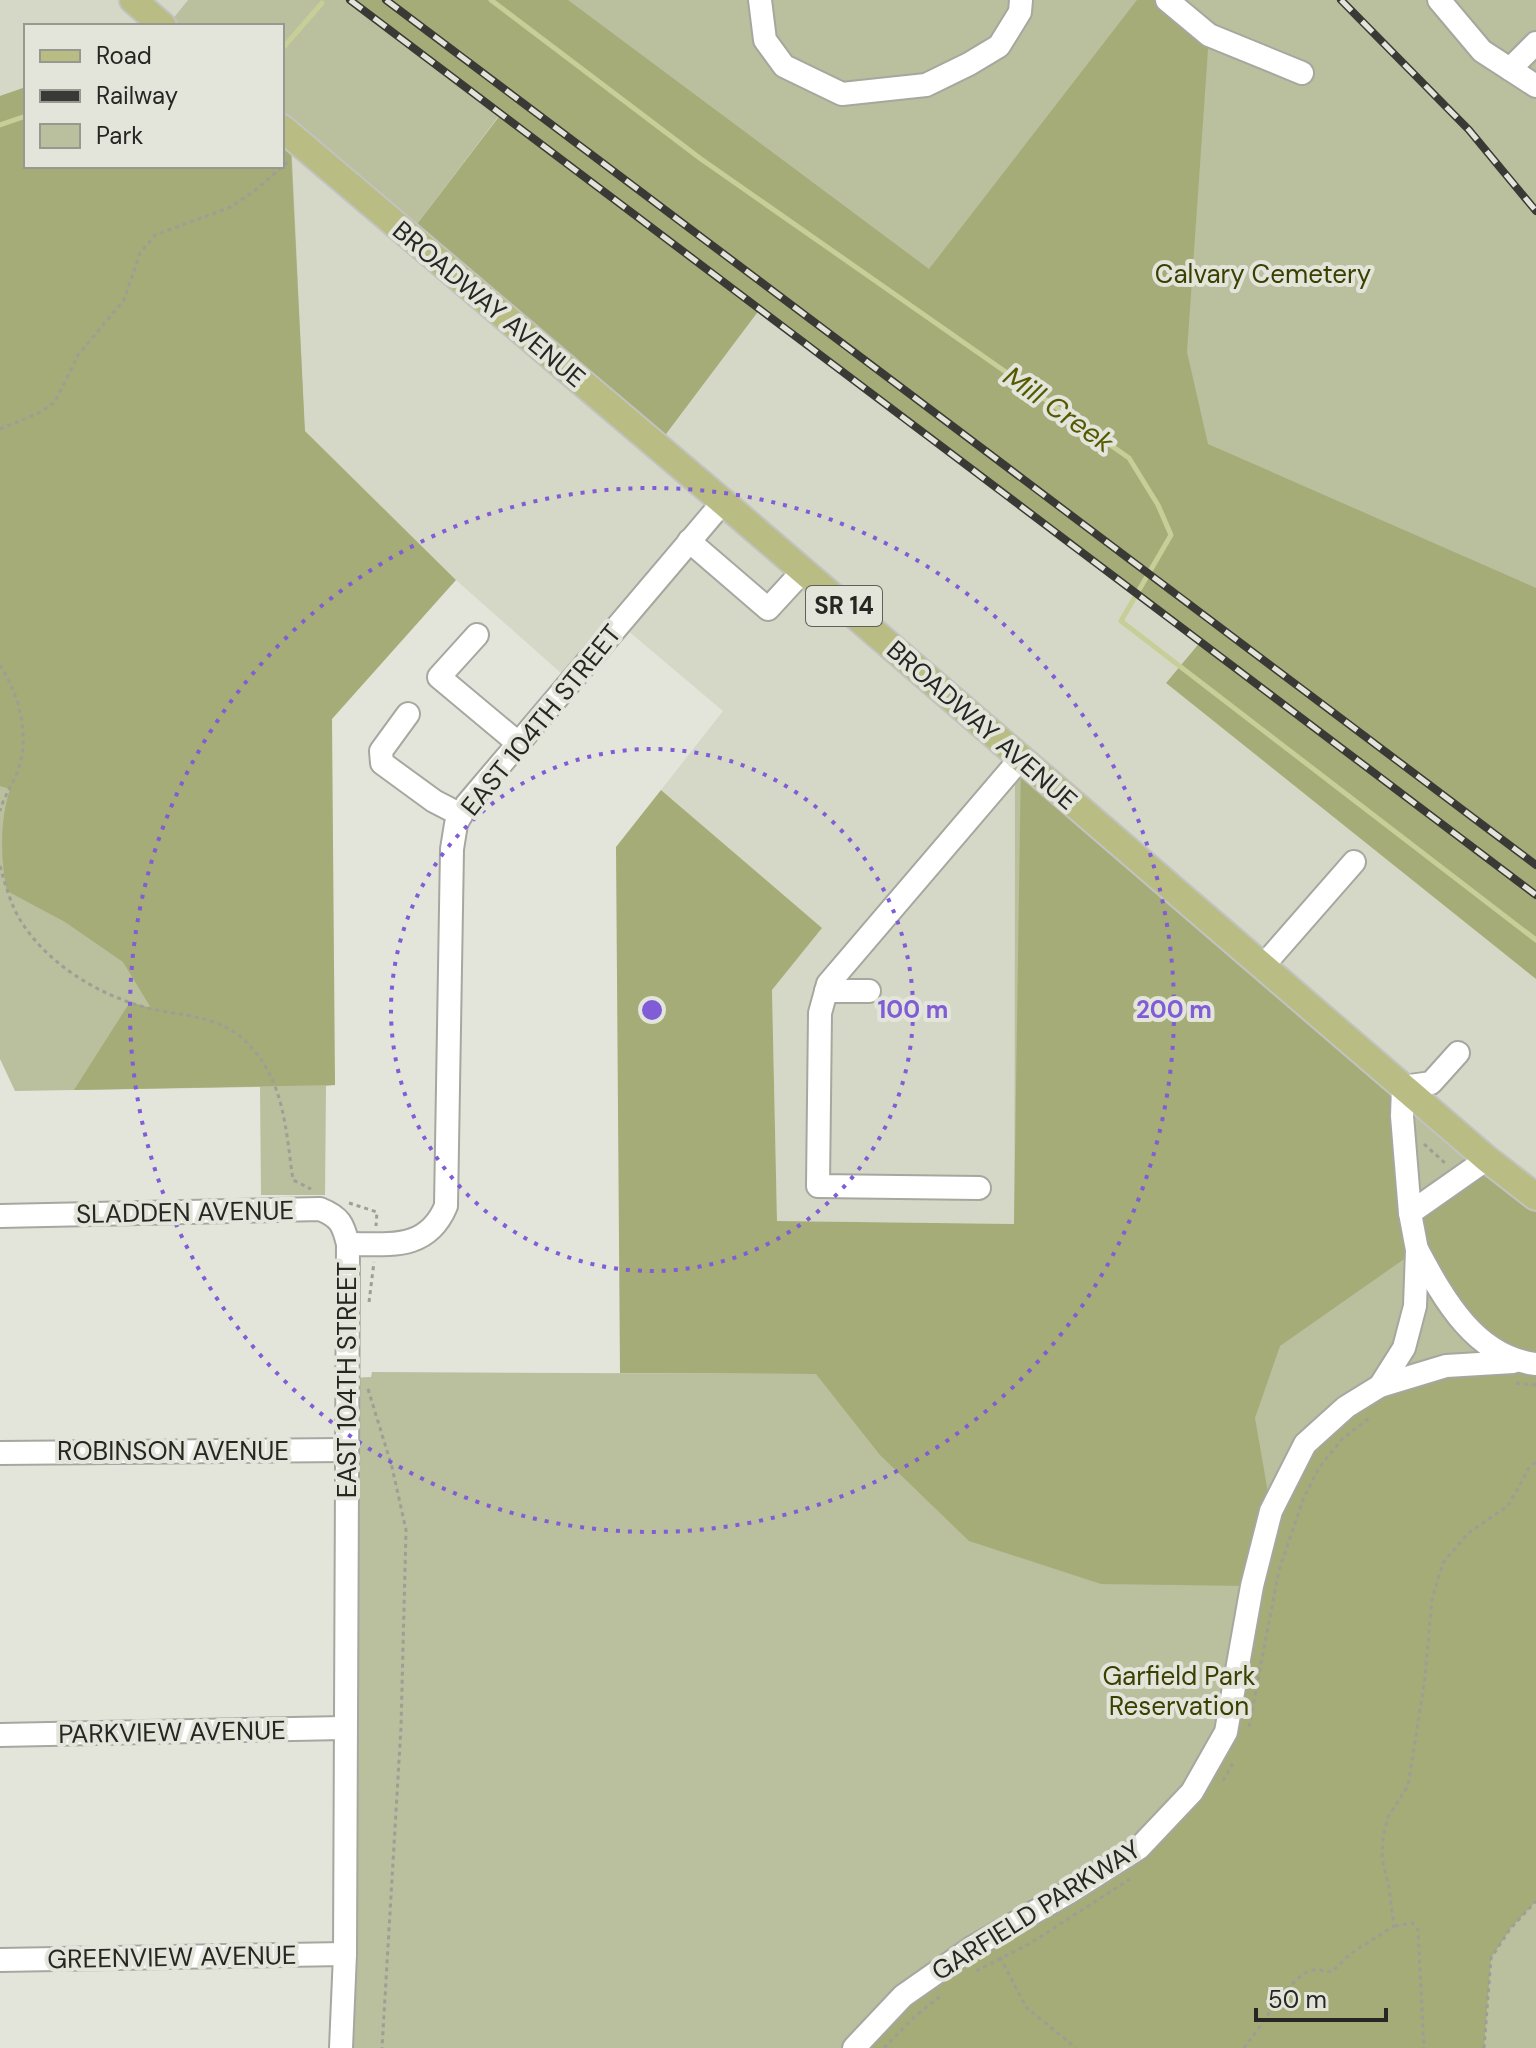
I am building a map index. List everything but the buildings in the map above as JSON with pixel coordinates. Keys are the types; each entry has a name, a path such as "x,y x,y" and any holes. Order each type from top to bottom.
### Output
{"main road":[{"path":"133,0 161,24"},
{"name":"BROADWAY AVENUE","path":"284,130 723,502 1487,1159 1536,1197"}],"street":[{"path":"760,0 765,40 784,66 842,94 926,85 969,64 999,46 1020,12 1021,0"},
{"path":"1167,0 1209,35 1302,73"},
{"path":"1439,0 1482,51 1536,86"},
{"path":"1510,69 1536,43"},
{"name":"EAST 104TH STREET","path":"341,2048 345,1954 348,1244 400,1243 415,1239 432,1231 446,1206 452,849 456,824 518,743 723,502"},
{"path":"689,541 768,609 803,571"},
{"path":"477,635 439,677 518,743"},
{"path":"408,714 381,751 382,763 434,801 461,815"},
{"path":"979,1188 818,1186 820,1013 828,984 1021,758"},
{"path":"1263,966 1354,862"},
{"path":"826,991 869,991"},
{"path":"1403,1087 1431,1083 1458,1053"},
{"name":"GARFIELD PARKWAY","path":"1380,1386 1404,1348 1415,1306 1417,1250 1410,1213 1402,1116 1403,1087"},
{"path":"1410,1213 1487,1159"},
{"name":"SLADDEN AVENUE","path":"0,1216 320,1209 336,1215 343,1224 348,1244"},
{"name":"GARFIELD PARKWAY","path":"1417,1250 1463,1325 1513,1362"},
{"name":"GARFIELD PARKWAY","path":"854,2048 903,1996 973,1947 1139,1848 1192,1792 1226,1732 1252,1586 1271,1511 1305,1444 1346,1407 1380,1386 1446,1366 1513,1362 1536,1364"},
{"name":"ROBINSON AVENUE","path":"0,1453 347,1450"},
{"name":"PARKVIEW AVENUE","path":"0,1735 344,1728"},
{"name":"GREENVIEW AVENUE","path":"0,1960 345,1954"}],"path":[{"path":"284,166 303,146"},
{"path":"0,429 41,412 55,402 78,355 124,300 140,253 155,235 231,207 282,168"},
{"path":"0,665 12,685 21,719 23,743 20,764 0,811"},
{"path":"0,866 18,916 41,947 63,967 96,987 130,1002 215,1021 235,1032 252,1047 269,1071 282,1103 293,1180 322,1194"},
{"path":"1421,1141 1448,1165"},
{"path":"346,1202 377,1212 375,1230"},
{"path":"368,1311 374,1259"},
{"path":"365,1380 392,1467 406,1530 401,1727 382,2048"},
{"path":"1394,1926 1382,1859 1383,1837 1388,1817 1408,1786 1425,1678 1432,1599 1443,1563 1468,1533 1508,1506 1530,1466 1536,1462"},
{"path":"1484,2048 1491,1958 1510,1929 1536,1901"},
{"path":"1244,2048 1303,1973 1314,1969 1332,1972 1350,1954 1394,1926 1412,1923 1418,1930 1424,2048"},
{"path":"1000,1957 1026,2007 1076,2048"}],"shaded area":[{"path":"0,0 188,0 169,24 24,24 24,88 0,96"},
{"path":"507,105 1207,633 1166,683 1536,979 1536,1195 1015,758 1014,1224 777,1221 772,990 822,928 661,790 723,711 620,624 571,682 456,580 305,431 290,134"}],"green space":[{"path":"188,0 368,0 507,105 408,236 291,136 335,1085 326,1086 325,1195 261,1195 260,1087 15,1091 0,1059 0,96 24,88 24,168 284,168 284,24 169,24"},
{"path":"350,0 568,0 929,269 1137,0 1167,0 1209,35 1187,352 1208,444 1536,588 1536,979 1166,683 1201,641 760,309 657,446 408,236 501,114"},
{"name":"Calvary Cemetery","path":"440,0 1536,0 1536,820"},
{"path":"24,88 24,168 284,168 284,130 290,134 305,431 456,580 332,719 335,1085 74,1090 130,1002 151,1008 123,962 65,922 7,891 2,839 10,789 0,786 0,96"},
{"name":"Garfield Park Reservation","path":"1015,757 1536,1205 1536,2048 341,2048 348,1378 371,1377 372,1372 1014,1375"},
{"path":"1021,758 1403,1087 1411,1212 1487,1159 1536,1197 1536,1901 1510,1929 1491,1958 1484,2048 854,2048 903,1996 1139,1848 1226,1732 1251,1586 1101,1584 969,1541 880,1455 816,1374 620,1373 616,847 661,790 822,928 772,990 777,1221 1014,1224","holes":["1417,1250 1463,1325 1512,1361 1380,1386 1305,1444 1271,1510 1255,1418 1280,1346"]}],"waterway":[{"name":"Mill Creek","path":"491,0 701,159 1129,458 1158,505 1171,535 1121,621 1536,940"},
{"name":"Mill Creek","path":"284,47 322,3"},
{"name":"Mill Creek","path":"0,125 24,117"}],"railway":[{"path":"350,0 1536,895"},
{"path":"386,0 1536,865"},
{"path":"1341,0 1469,130 1536,211"}]}
